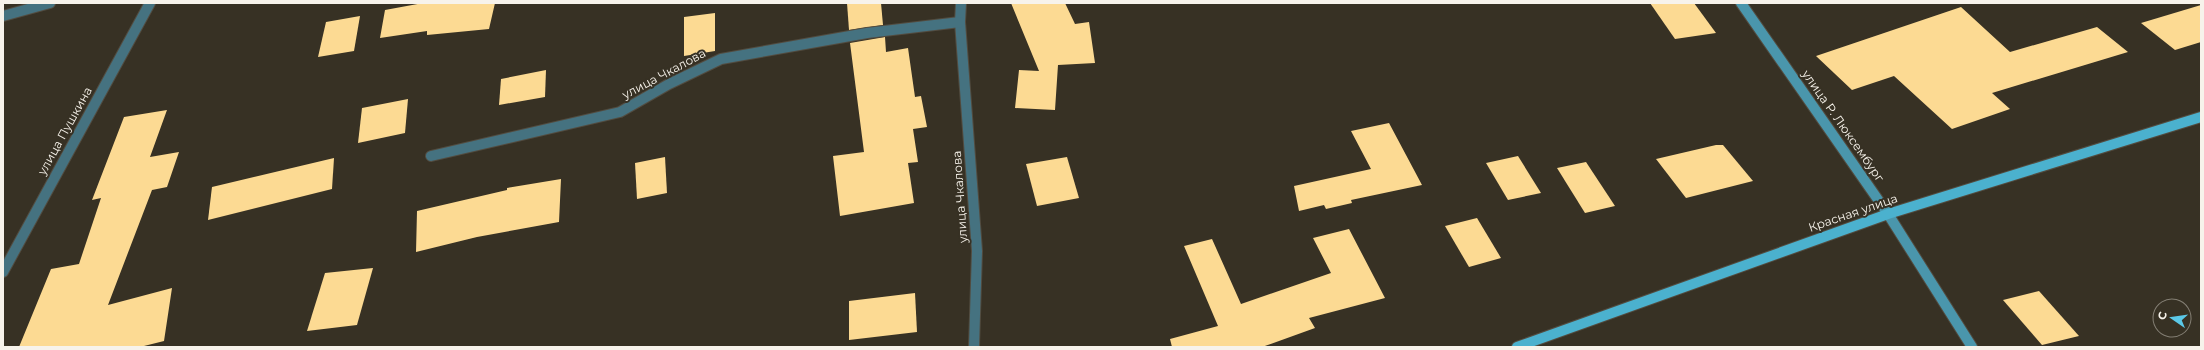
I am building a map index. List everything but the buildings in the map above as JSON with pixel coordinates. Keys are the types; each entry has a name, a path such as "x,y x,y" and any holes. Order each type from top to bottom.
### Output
{"main road":[{"name":"Красная улица","path":"1517,347 1888,214 2201,117"}],"street":[{"path":"3,16 50,3"},
{"name":"улица Пушкина","path":"3,272 150,3"},
{"name":"улица Чкалова","path":"961,3 960,22 977,251 974,347"},
{"name":"улица Р. Люксембург","path":"1741,3 1888,214 1972,347"},
{"name":"улица Чкалова","path":"431,156 620,112 669,84 721,59 867,33 960,22"}]}
